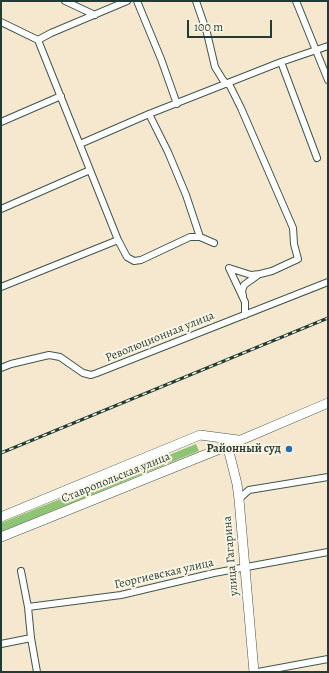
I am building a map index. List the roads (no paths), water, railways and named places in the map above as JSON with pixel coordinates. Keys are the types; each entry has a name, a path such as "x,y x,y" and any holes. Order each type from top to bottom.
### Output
{"main road":[{"name":"Ставропольская улица","path":"1,537 226,442 239,440 328,403"},
{"name":"Ставропольская улица","path":"1,516 200,435 226,442"},
{"name":"улица Гагарина","path":"226,442 237,484 239,499 254,672"}],"street":[{"path":"65,1 95,15"},
{"path":"38,40 127,1"},
{"path":"137,1 161,59 177,104"},
{"path":"196,1 215,67 223,80 228,84 241,108 293,228 294,244 298,259 272,271 260,274 251,275 229,268 245,302"},
{"path":"296,1 328,80"},
{"path":"1,22 38,40 118,240 127,257 134,261 141,260 190,237 200,237 214,243"},
{"path":"80,144 149,114 281,62 328,46"},
{"path":"281,62 317,158"},
{"path":"1,122 61,96"},
{"path":"149,114 171,159 186,195 200,237"},
{"path":"1,209 90,170"},
{"path":"1,287 118,240"},
{"path":"246,314 242,291 244,285 260,274"},
{"name":"Революционная улица","path":"1,368 11,364 49,355 60,357 83,373 91,375 328,282"},
{"path":"239,499 249,490 328,476"},
{"path":"237,484 249,490"},
{"name":"Георгиевская улица","path":"28,608 121,595 214,573 328,552"},
{"path":"21,571 37,672"},
{"path":"1,644 31,638"},
{"path":"258,672 328,659"}],"railway":[{"path":"1,453 328,318"}],"place":[{"name":"Районный суд","path":"289,449"}]}
